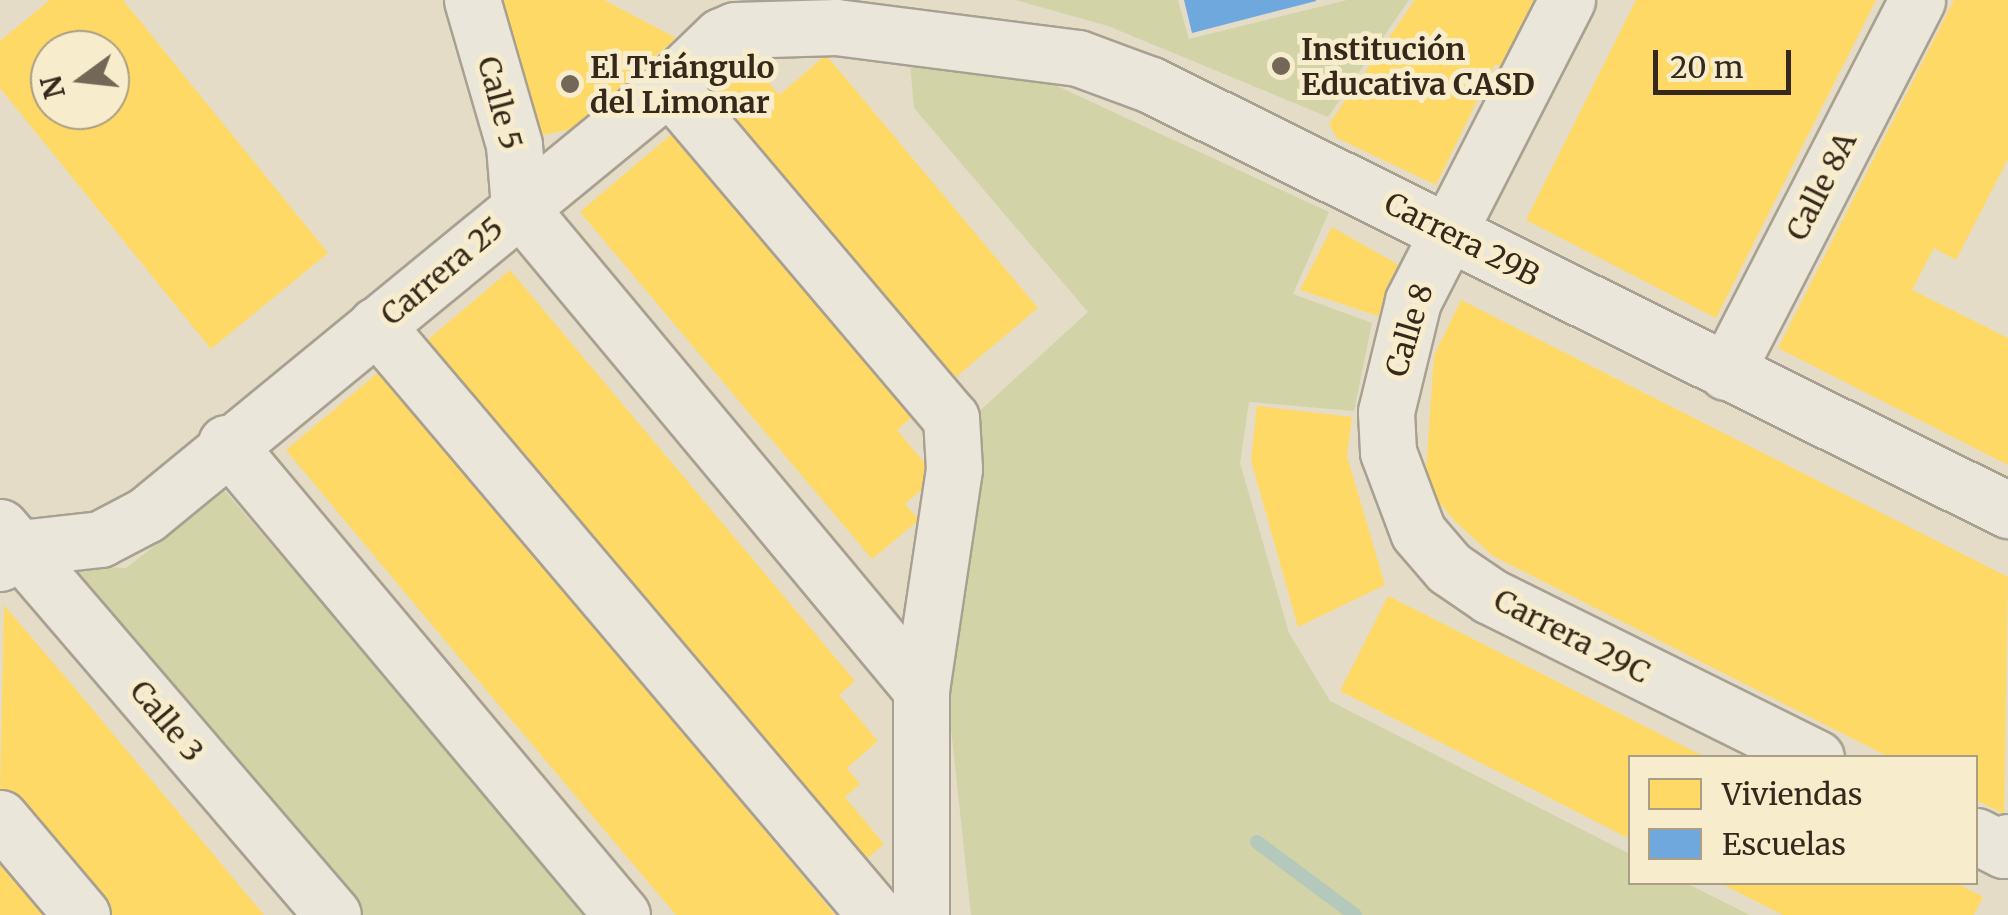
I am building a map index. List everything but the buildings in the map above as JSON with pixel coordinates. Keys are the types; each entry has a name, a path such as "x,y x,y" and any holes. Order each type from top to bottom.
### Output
{"street":[{"name":"Calle 5","path":"472,0 514,146 519,207"},
{"name":"Calle 8","path":"1388,452 1386,412 1414,301 1446,231 1567,0"},
{"name":"Calle 8A","path":"1726,372 1916,0"},
{"name":"Carrera 25","path":"7,546 100,539 146,515 226,443 735,30 894,16"},
{"name":"Carrera 29B","path":"894,16 1096,64 1151,85 2008,510"},
{"path":"670,86 951,418 954,469 921,689 921,915"},
{"path":"519,207 921,689"},
{"path":"376,325 876,915"},
{"path":"226,443 622,915"},
{"name":"Carrera 29C","path":"1388,452 1418,532 1449,568 1490,596 1810,755"},
{"name":"Calle 3","path":"7,546 332,915"},
{"path":"0,818 82,915"}],"green space":[{"name":"Institución Educativa CASD","path":"1015,0 1178,0 1189,39 1347,0 1409,0 1328,117 1108,26"},
{"path":"910,64 1055,85 1329,212 1293,294 1372,323 1354,411 1249,402 1240,463 1289,633 1330,701 1628,853 1628,885 1690,885 1750,915 971,915 948,701 974,416 1088,312 914,108"},
{"path":"225,491 591,915 361,915 68,565 126,568"}],"waterway":[{"path":"1257,842 1355,915"}],"place":[{"name":"Institución Educativa CASD","path":"1281,66"},
{"name":"El Triángulo del Limonar","path":"570,84"}]}
